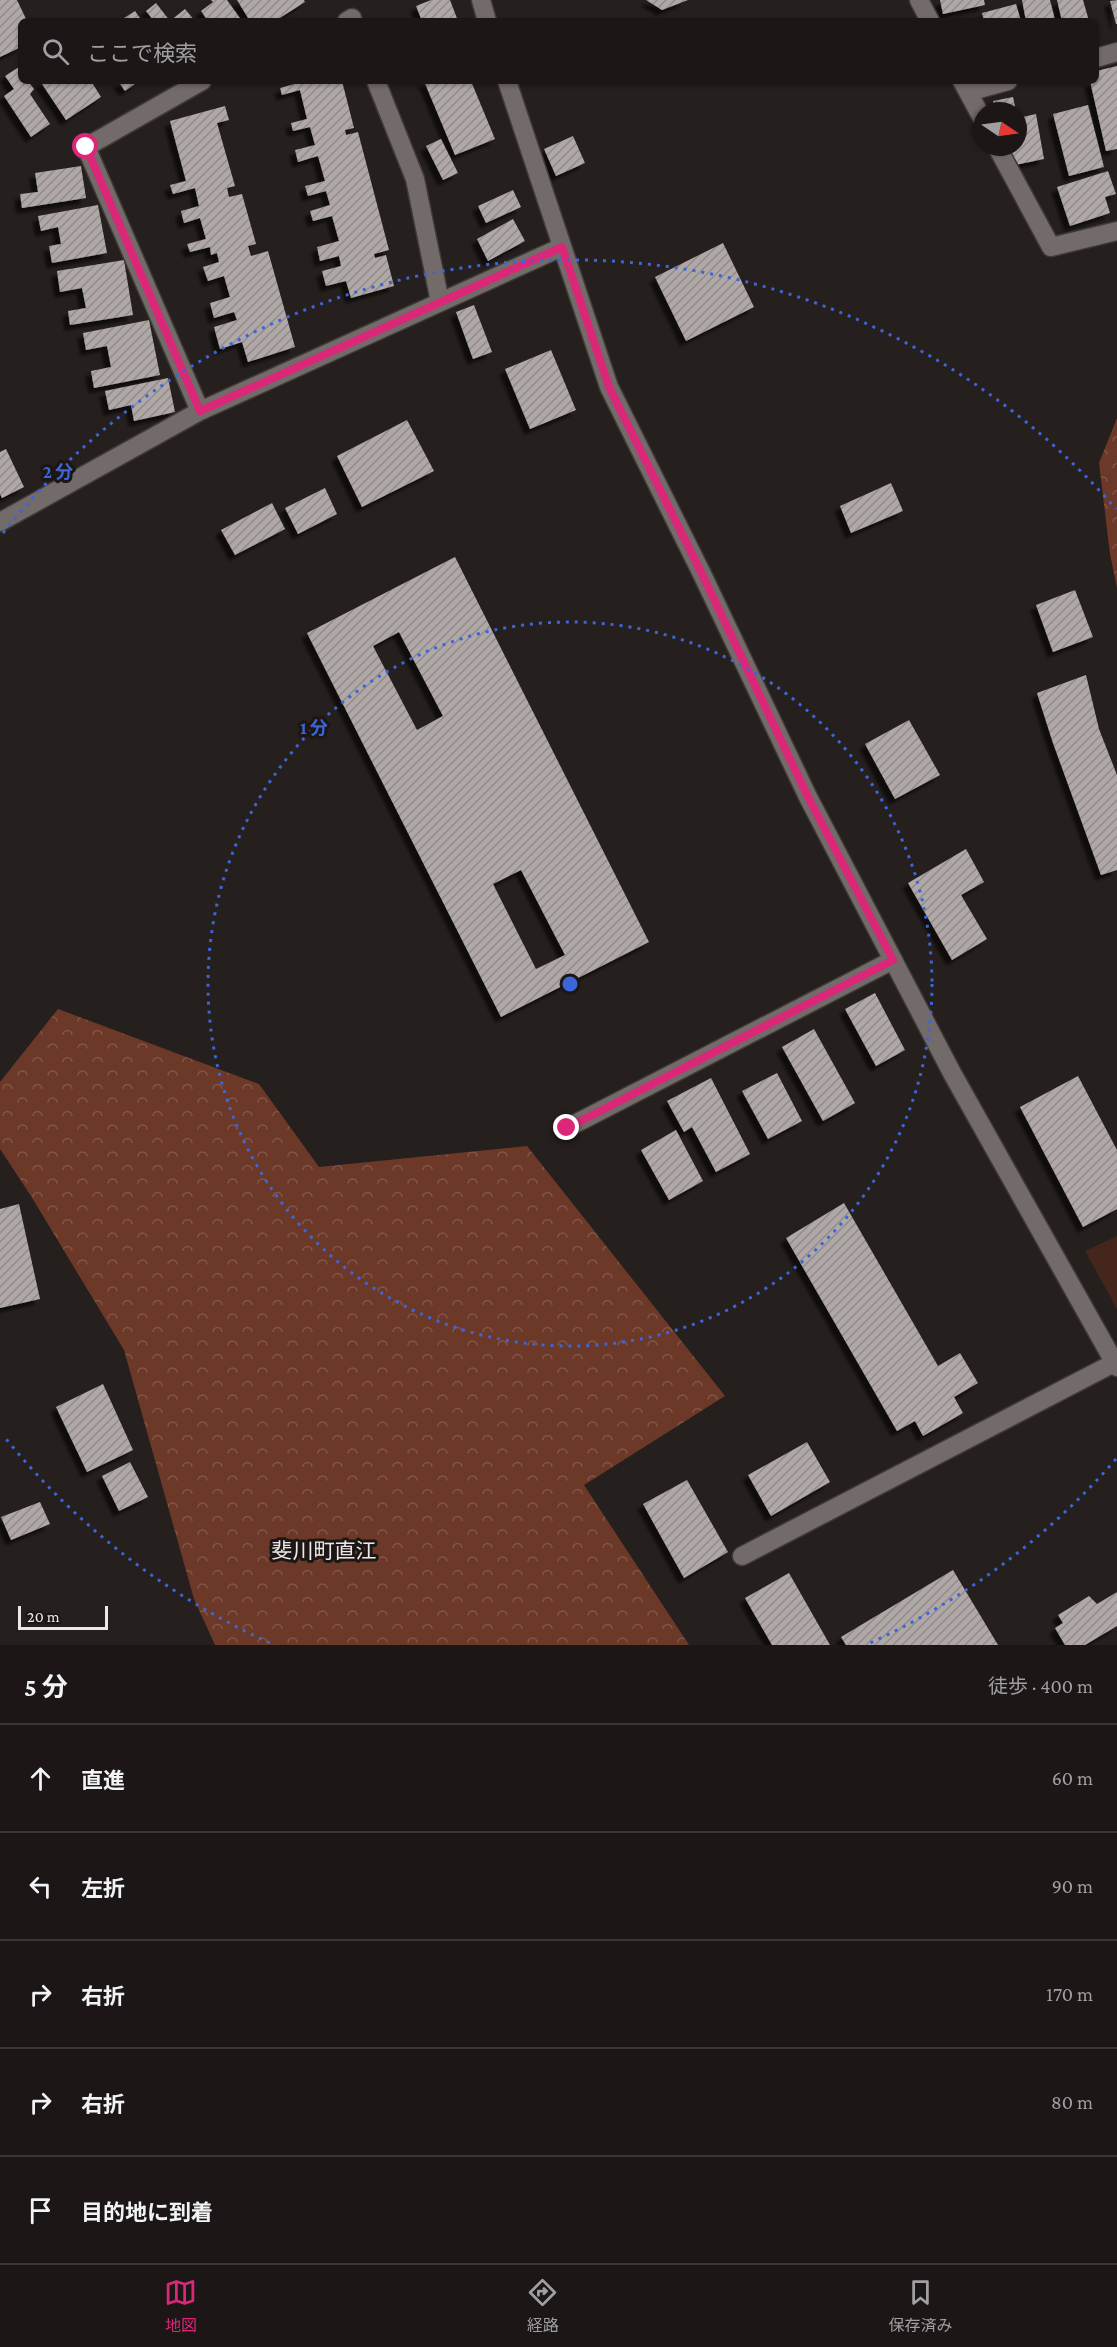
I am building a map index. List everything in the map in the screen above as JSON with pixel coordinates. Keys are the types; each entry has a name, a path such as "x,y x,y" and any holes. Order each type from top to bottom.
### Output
{"street":[{"path":"481,0 486,18"},
{"path":"919,0 928,18"},
{"path":"1099,57 1117,52"},
{"path":"197,84 86,147 200,411"},
{"path":"377,84 415,178 440,303"},
{"path":"508,84 609,387 702,574 808,797 952,1073 1116,1365 742,1556"},
{"path":"974,102 965,86 982,84"},
{"path":"1002,156 1051,247 1117,231"},
{"path":"0,522 200,411 562,247"},
{"path":"567,1128 893,960"}],"shaded area":[{"path":"1117,1236 1117,1309 1085,1251"}],"green space":[{"path":"1117,418 1117,588 1110,554 1099,463"},
{"path":"58,1009 259,1084 319,1167 527,1146 725,1396 584,1485 689,1645 215,1645 194,1599 124,1350 0,1149 0,1082"}],"building":[{"path":"0,0 17,0 26,18 18,18 18,48 0,57"},
{"path":"211,0 227,0 240,18 206,18 201,11 213,2"},
{"path":"237,0 304,0 305,2 280,18 248,18"},
{"path":"431,0 450,0 457,18 421,18 416,6"},
{"path":"646,0 688,0 662,10"},
{"path":"940,0 984,0 985,5 943,14"},
{"path":"1022,0 1050,0 1054,18 1025,18"},
{"path":"1057,0 1083,0 1088,18 1061,18"},
{"path":"1117,0 1117,24 1116,24 1110,1"},
{"path":"156,3 168,18 152,18 146,11"},
{"path":"1016,4 1020,18 983,18 982,13"},
{"path":"185,9 192,18 174,18"},
{"path":"135,11 140,18 124,18"},
{"path":"1117,66 1117,149 1106,151 1091,84 1099,84 1099,70"},
{"path":"18,68 18,84 30,84 34,89 30,94 50,124 31,137 4,96 14,89 5,76"},
{"path":"42,84 93,84 101,97 66,120"},
{"path":"120,84 135,84 125,91"},
{"path":"294,84 343,84 354,128 345,130 346,135 358,132 389,250 374,254 375,258 386,255 394,286 351,298 346,281 326,286 322,271 341,266 339,256 320,261 317,247 339,241 332,216 313,221 310,211 330,205 326,191 308,196 305,186 325,181 318,156 298,162 295,150 315,145 310,127 293,131 291,123 307,119 300,90 282,95 280,88"},
{"path":"425,84 472,84 495,139 455,155"},
{"path":"1013,97 1014,102 993,102"},
{"path":"1088,105 1104,167 1069,176 1053,114"},
{"path":"225,106 229,120 217,123 235,186 227,188 229,197 242,194 256,244 248,246 251,256 268,251 295,347 248,362 242,342 220,349 214,327 237,320 234,312 214,318 210,303 230,297 224,276 208,281 203,267 219,262 217,253 211,255 210,247 190,252 187,244 206,239 200,218 184,223 181,211 199,206 195,188 173,194 170,185 186,181 170,121"},
{"path":"1036,114 1044,159 1006,167 1004,156 1027,156 1027,116"},
{"path":"573,136 585,163 556,176 544,149"},
{"path":"441,139 458,173 443,180 426,146"},
{"path":"81,166 86,198 22,208 20,194 38,192 35,173"},
{"path":"1108,171 1116,194 1105,197 1110,213 1070,226 1057,187"},
{"path":"513,190 521,207 486,223 478,206"},
{"path":"98,205 107,253 52,263 49,246 61,244 58,227 41,231 38,216"},
{"path":"513,219 525,241 488,261 477,239"},
{"path":"723,243 754,307 686,341 655,277"},
{"path":"124,260 133,315 70,325 68,311 86,308 82,288 60,292 57,271"},
{"path":"474,305 492,352 473,359 456,312"},
{"path":"149,320 160,375 94,388 91,371 111,367 107,346 86,350 83,333"},
{"path":"551,350 576,410 530,429 505,369"},
{"path":"168,378 175,412 134,421 131,405 109,410 105,391"},
{"path":"407,420 434,471 362,507 337,456"},
{"path":"6,449 24,487 2,498 0,494 0,452"},
{"path":"891,483 903,511 851,533 840,506"},
{"path":"325,488 337,514 298,534 285,508"},
{"path":"272,503 285,529 235,555 221,530"},
{"path":"455,557 649,942 501,1017 307,633","holes":["399,632 443,716 417,730 373,646","521,870 565,955 536,969 493,884"]},
{"path":"1075,590 1093,637 1053,652 1036,605"},
{"path":"1086,675 1099,729 1117,775 1117,870 1101,875 1037,693"},
{"path":"909,720 940,775 895,799 865,744"},
{"path":"966,849 984,882 961,895 987,939 952,960 908,883"},
{"path":"875,993 905,1050 876,1066 845,1009"},
{"path":"814,1029 855,1103 823,1121 782,1047"},
{"path":"777,1073 802,1121 768,1139 742,1091"},
{"path":"1078,1076 1117,1150 1117,1209 1083,1227 1020,1107"},
{"path":"711,1078 750,1154 716,1172 692,1127 684,1132 667,1101"},
{"path":"676,1130 703,1181 669,1200 641,1150"},
{"path":"844,1203 938,1366 960,1353 978,1383 954,1397 963,1413 923,1436 915,1421 897,1431 786,1238"},
{"path":"19,1204 40,1299 0,1308 0,1209"},
{"path":"103,1384 133,1450 87,1472 56,1407"},
{"path":"807,1442 830,1482 771,1516 748,1475"},
{"path":"130,1462 148,1497 119,1511 102,1476"},
{"path":"687,1480 728,1552 684,1578 643,1504"},
{"path":"40,1502 50,1524 11,1540 1,1517"},
{"path":"953,1570 998,1645 846,1645 841,1637"},
{"path":"789,1573 830,1645 772,1645 745,1598"},
{"path":"1117,1592 1117,1626 1085,1645 1065,1645 1055,1628 1063,1623 1058,1615 1089,1596 1097,1604"}],"district":[{"name":"斐川町直江","path":"324,1551"}],"route":[{"path":"86,147 200,411 562,247 609,387 702,574 808,797 893,960 567,1128"}]}
